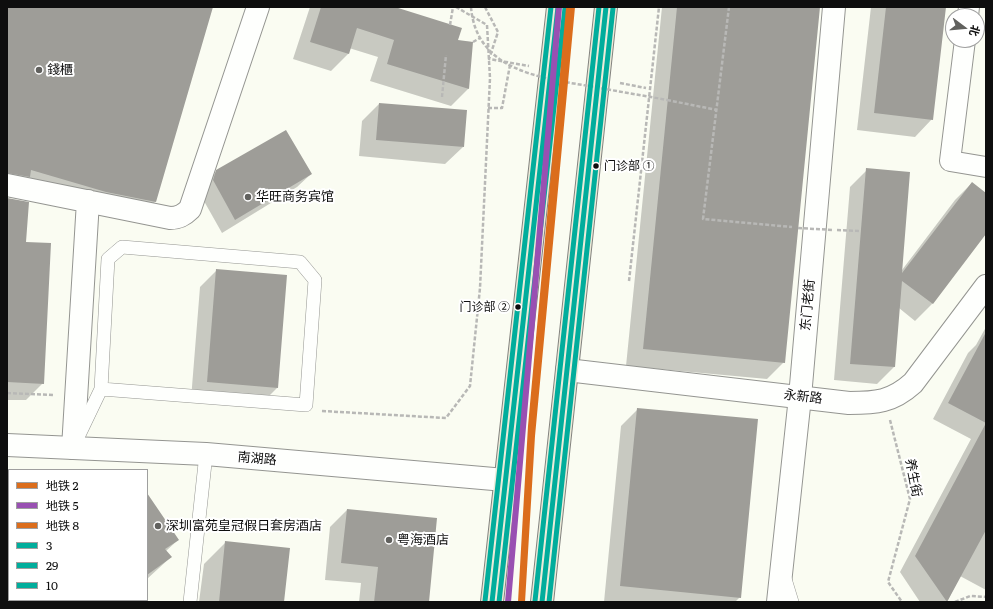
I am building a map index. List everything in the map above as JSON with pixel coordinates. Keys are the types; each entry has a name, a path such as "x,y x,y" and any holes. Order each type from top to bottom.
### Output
{"main road":[{"path":"492,602 558,7"},
{"path":"542,602 606,7"}],"street":[{"path":"7,185 170,218 181,216 190,209 258,7"},
{"name":"东门老街","path":"778,602 800,397 834,7"},
{"path":"964,48 950,161 986,166"},
{"path":"73,448 88,201"},
{"name":"永新路","path":"567,370 849,403 867,403 885,400 901,394 913,383 986,286"},
{"name":"南湖路","path":"7,445 206,454 506,480"}],"lane":[{"path":"73,448 101,389 108,259 122,247 300,262 315,280 306,405 101,389"},
{"path":"190,602 206,454"},
{"path":"782,569 792,602"}],"path":[{"path":"450,25 453,7"},
{"path":"316,411 446,418 470,386 480,288 489,59 487,25 456,7"},
{"path":"471,7 472,15 480,38 497,57 519,71 547,79 717,110"},
{"path":"485,7 498,32 489,59"},
{"path":"628,281 658,7"},
{"path":"729,7 703,219 798,228 861,231"},
{"path":"473,42 480,38"},
{"path":"442,97 446,55"},
{"path":"488,108 502,108 510,65"},
{"path":"7,393 76,397"},
{"name":"养生街","path":"885,400 910,500 888,582 902,602"},
{"path":"955,602 970,596 986,597"}],"building":[{"path":"7,7 213,7 156,202 106,192 31,170 30,177 7,173"},
{"path":"321,7 395,7 462,28 458,40 473,42 469,89 387,64 394,40 357,28 349,54 310,42"},
{"path":"677,7 820,7 785,363 643,349"},
{"path":"886,7 946,7 933,120 874,113"},
{"path":"379,103 467,110 464,147 376,140"},
{"name":"华旺商务宾馆","path":"286,130 312,174 235,220 213,180 216,170"},
{"path":"866,168 910,172 902,273 972,182 986,193 986,234 933,304 902,281 895,367 850,364"},
{"path":"7,198 29,202 26,242 51,243 44,384 7,382"},
{"path":"216,269 287,275 278,388 207,382"},
{"path":"986,332 986,423 948,403"},
{"path":"637,408 758,419 741,598 620,586"},
{"path":"986,423 986,530 947,602 915,556"},
{"name":"深圳富苑皇冠假日套房酒店","path":"148,494 179,540 165,549 172,557 148,574"},
{"name":"粤海酒店","path":"347,509 437,518 429,602 374,602 378,567 341,563"},
{"path":"225,541 290,548 284,602 219,602"}],"metro line":[{"name":"5","path":"508,602 559,7"},
{"name":"2","path":"522,602 532,436 572,7"},
{"name":"8","path":"521,602 531,426 569,8"}],"transit line":[{"name":"10","path":"485,601 551,7"},
{"name":"3","path":"492,602 558,7"},
{"name":"10","path":"535,601 599,7"},
{"name":"3","path":"542,602 606,7"},
{"name":"29","path":"499,602 565,8"},
{"name":"29","path":"549,602 613,8"}],"place":[{"name":"錢櫃","path":"39,70"},
{"name":"门诊部 ①","path":"596,166"},
{"name":"华旺商务宾馆","path":"248,197"},
{"name":"门诊部 ②","path":"518,307"},
{"name":"深圳富苑皇冠假日套房酒店","path":"158,526"},
{"name":"粤海酒店","path":"389,540"}]}
